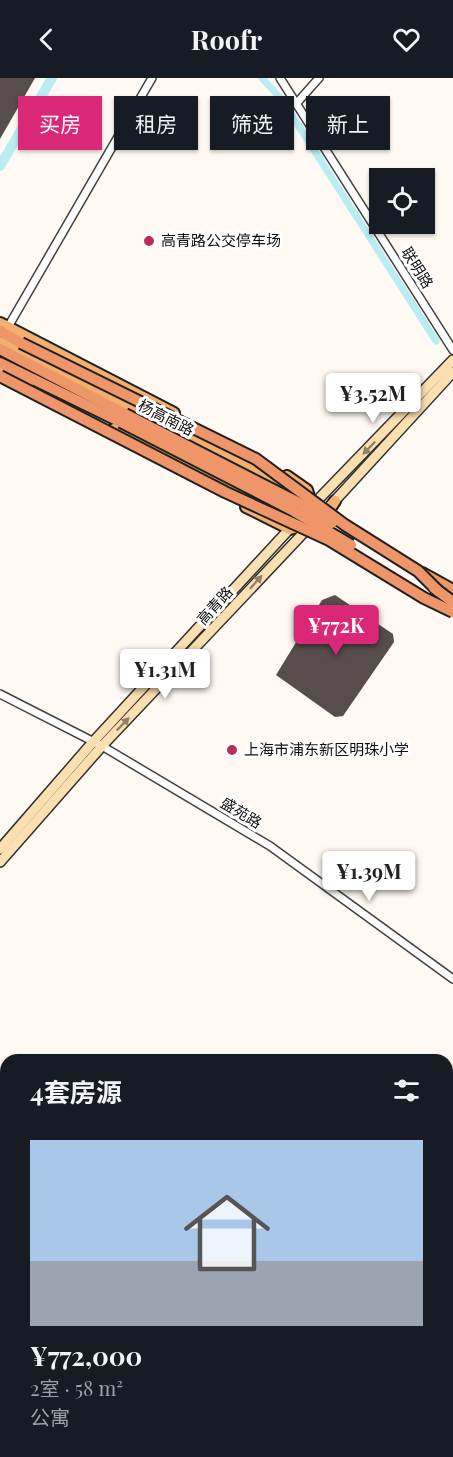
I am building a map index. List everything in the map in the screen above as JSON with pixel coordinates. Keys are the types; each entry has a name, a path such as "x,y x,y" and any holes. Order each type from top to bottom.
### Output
{"highway":[{"name":"杨高南路","path":"2,327 21,343 256,459 345,525 418,571 438,591"},
{"name":"杨高南路","path":"0,349 290,509 407,580 453,614"},
{"name":"杨高南路","path":"2,366 123,418 297,502 453,600"},
{"path":"0,376 225,492 329,540 453,614"},
{"path":"418,571 453,590"}],"main road":[{"name":"杨高南路","path":"2,327 261,457 307,490 322,511 337,523 384,553"},
{"name":"杨高南路","path":"0,342 248,466 322,511 453,600"},
{"name":"高青路","path":"0,862 160,672 294,525 322,511 453,360"},
{"name":"杨高南路","path":"2,366 21,381 294,525"},
{"name":"高青路","path":"0,849 453,372"},
{"path":"21,381 41,403 294,525 322,511 329,513 337,523"},
{"name":"杨高南路","path":"322,511 453,614"}],"street":[{"path":"2,327 152,78"},
{"name":"联明路","path":"280,78 453,350"},
{"path":"296,104 319,78"},
{"name":"盛苑路","path":"0,694 98,744 270,846 453,979"}],"building":[{"path":"0,78 35,78 25,96 18,96 18,108 0,139"},
{"path":"335,595 393,634 394,642 343,716 335,717 276,675 322,600"}],"waterway":[{"path":"0,166 52,78"},
{"path":"262,78 282,100 436,341"}],"place":[{"name":"高青路公交停车场","path":"149,241"},
{"name":"上海市浦东新区明珠小学","path":"232,750"}]}
